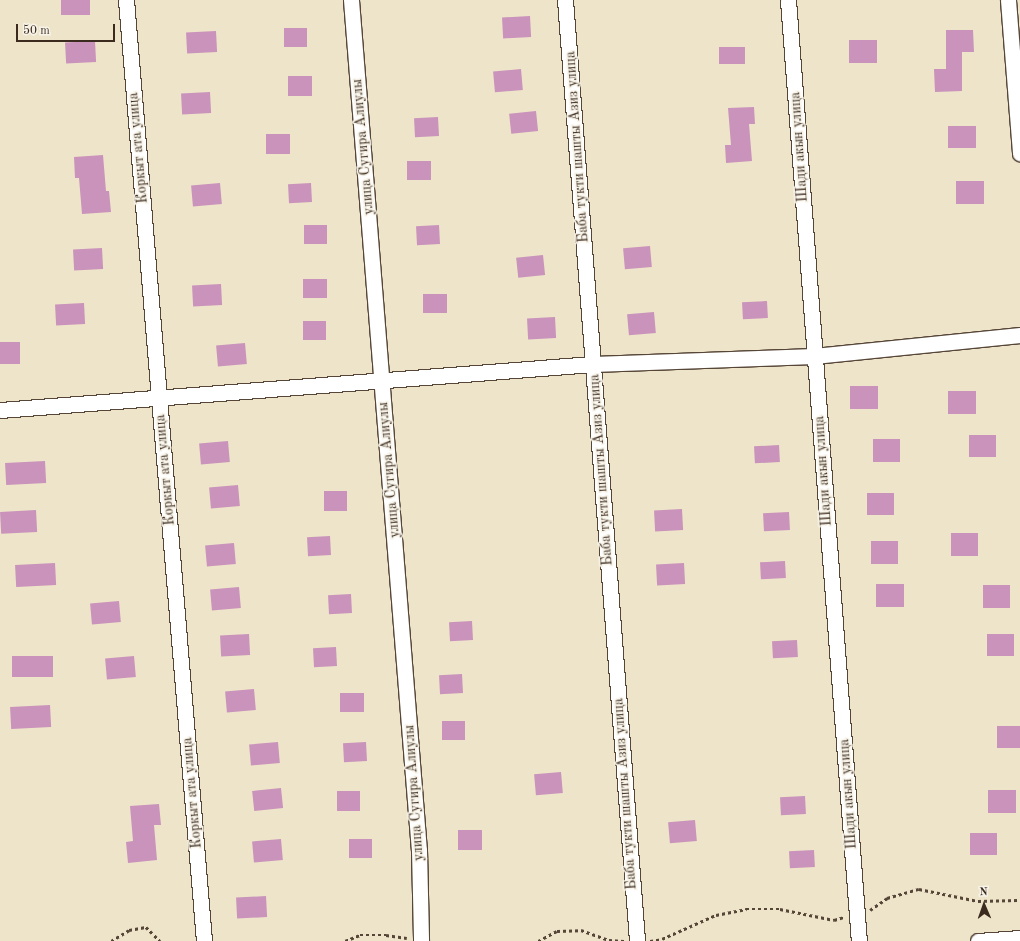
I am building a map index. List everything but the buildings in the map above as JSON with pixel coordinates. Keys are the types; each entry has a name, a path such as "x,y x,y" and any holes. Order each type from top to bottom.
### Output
{"street":[{"name":"Коркыт ата улица","path":"126,0 204,941"},
{"name":"улица Сугира Алиулы","path":"351,0 419,850 421,941"},
{"name":"Баба тукти шашты Азиз улица","path":"565,0 636,941"},
{"name":"Шади акын улица","path":"788,0 859,941"},
{"path":"1008,0 1020,154"},
{"path":"0,410 381,379 593,364 814,356 1020,335"},
{"path":"978,941 1020,938"}],"path":[{"path":"648,941 662,939 716,915 746,909 780,909 834,920 866,912 887,898 919,889 978,901 1020,900"},
{"path":"111,941 128,930 146,927 160,941"},
{"path":"538,941 557,931 581,930 609,940 628,941"},
{"path":"345,941 360,936 386,935 421,941"}]}
